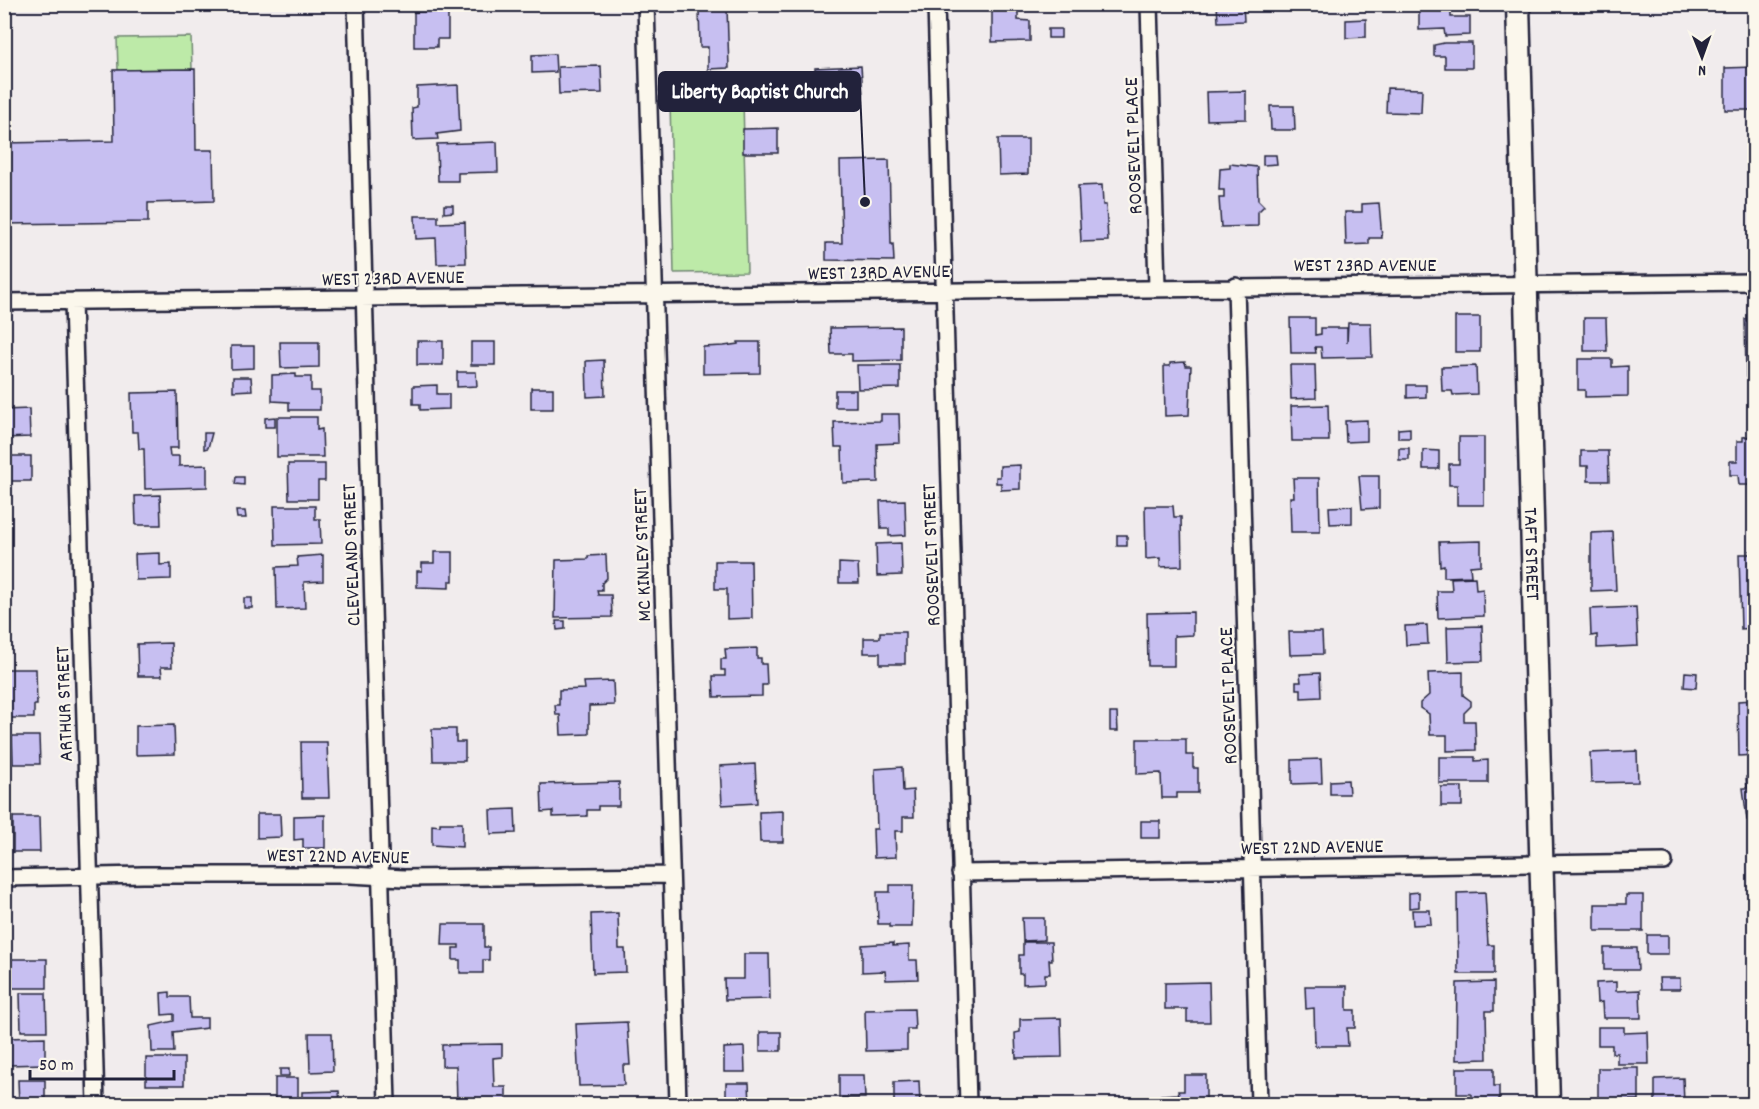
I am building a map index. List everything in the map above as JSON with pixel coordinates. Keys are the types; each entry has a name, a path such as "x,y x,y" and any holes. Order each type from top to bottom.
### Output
{"street":[{"name":"CLEVELAND STREET","path":"356,4 387,1104"},
{"name":"MC KINLEY STREET","path":"646,4 678,1104"},
{"name":"ROOSEVELT STREET","path":"936,4 968,1104"},
{"name":"ROOSEVELT PLACE","path":"1149,4 1157,287"},
{"name":"TAFT STREET","path":"1518,4 1548,1104"},
{"name":"WEST 23RD AVENUE","path":"4,302 1236,286 1755,282"},
{"name":"ROOSEVELT PLACE","path":"1236,286 1259,1104"},
{"name":"ARTHUR STREET","path":"73,301 96,1104"},
{"name":"WEST 22ND AVENUE","path":"960,873 1664,862"},
{"name":"WEST 22ND AVENUE","path":"4,878 89,878 143,875 380,877 671,875"}],"green space":[{"path":"191,37 192,69 118,70 117,38"},
{"path":"743,99 747,272 674,273 670,101"}],"building":[{"path":"1217,4 1243,4 1244,21 1218,22"},
{"path":"1419,4 1451,4 1451,17 1470,17 1470,35 1445,36 1444,29 1419,30"},
{"path":"727,8 729,68 708,69 708,47 700,47 699,9"},
{"path":"1018,8 1018,20 1030,21 1030,41 992,42 992,9"},
{"path":"448,11 448,39 437,39 437,47 414,47 414,12"},
{"path":"1366,19 1366,37 1346,38 1346,20"},
{"path":"1048,29 1061,29 1061,38 1048,38"},
{"path":"1472,43 1472,68 1445,68 1445,56 1434,56 1434,45"},
{"path":"555,54 556,72 532,73 532,55"},
{"path":"601,66 602,93 559,94 558,67"},
{"path":"861,66 863,95 816,97 815,68"},
{"path":"1754,67 1754,110 1725,110 1725,68"},
{"path":"195,69 196,150 213,150 214,201 148,203 148,222 4,224 4,143 114,141 113,70"},
{"path":"458,85 460,131 437,134 438,139 413,140 412,108 417,107 417,87"},
{"path":"1387,88 1422,89 1421,113 1386,112"},
{"path":"1246,91 1246,119 1207,120 1206,92"},
{"path":"1270,106 1294,106 1295,130 1271,130"},
{"path":"778,128 778,153 743,153 743,129"},
{"path":"998,139 1028,139 1028,174 999,175"},
{"path":"497,142 498,172 458,173 458,181 438,181 437,144"},
{"path":"1263,155 1276,155 1277,164 1263,165"},
{"path":"889,160 891,244 893,244 894,261 826,260 826,243 842,243 840,161"},
{"path":"1230,164 1257,167 1258,200 1264,206 1258,212 1258,226 1221,227 1219,198 1224,198 1224,190 1219,190 1220,169 1230,168"},
{"path":"1102,185 1103,205 1106,205 1108,241 1081,242 1078,186"},
{"path":"1379,203 1382,238 1369,238 1369,244 1346,245 1345,212 1362,212 1362,204"},
{"path":"444,205 453,205 453,212 444,213"},
{"path":"415,216 438,216 438,223 465,222 466,263 437,264 436,238 416,239"},
{"path":"1455,317 1480,317 1480,352 1455,352"},
{"path":"1290,318 1315,318 1315,335 1321,334 1321,328 1347,328 1347,343 1348,323 1371,323 1372,357 1322,358 1321,347 1315,347 1316,353 1291,353"},
{"path":"1584,318 1606,318 1607,351 1584,351"},
{"path":"1745,319 1754,319 1754,377 1746,377"},
{"path":"901,327 901,360 852,361 852,354 831,354 830,328"},
{"path":"417,341 443,341 443,365 417,365"},
{"path":"280,342 319,342 319,367 281,368"},
{"path":"471,342 495,342 495,365 471,365"},
{"path":"738,342 760,342 760,373 703,374 703,347 738,344"},
{"path":"231,346 254,346 254,368 231,369"},
{"path":"1578,359 1612,359 1612,367 1628,366 1628,396 1585,397 1585,390 1578,390"},
{"path":"604,360 605,396 587,397 586,361"},
{"path":"1185,362 1186,366 1191,366 1189,415 1165,416 1164,366 1170,366 1170,363"},
{"path":"857,365 900,365 900,388 858,389"},
{"path":"1290,365 1315,365 1316,398 1291,399"},
{"path":"1476,366 1477,394 1453,395 1452,391 1442,391 1441,367"},
{"path":"457,372 476,372 477,386 457,387"},
{"path":"296,374 296,377 311,377 311,391 320,391 320,410 289,410 289,402 272,401 272,375"},
{"path":"233,377 251,377 252,390 233,391"},
{"path":"437,385 437,394 449,394 449,409 420,410 420,404 413,404 413,386"},
{"path":"1407,385 1426,385 1426,397 1407,398"},
{"path":"531,388 553,388 553,409 531,409"},
{"path":"835,390 856,390 856,407 835,407"},
{"path":"177,392 178,448 169,448 170,456 179,456 179,466 207,465 207,487 145,489 144,449 139,449 138,432 132,432 131,393"},
{"path":"1328,405 1329,441 1292,441 1291,406"},
{"path":"29,409 30,437 4,438 4,410"},
{"path":"881,414 899,414 900,443 877,444 878,482 843,483 842,447 835,447 834,422 881,421"},
{"path":"275,417 275,427 265,427 265,418"},
{"path":"277,417 317,417 317,430 322,429 323,457 277,457"},
{"path":"1367,420 1367,441 1346,442 1345,421"},
{"path":"1410,428 1410,438 1398,438 1398,429"},
{"path":"204,433 212,433 208,448 204,449"},
{"path":"1754,436 1754,485 1739,485 1738,475 1730,475 1730,461 1737,461 1737,441 1743,441 1743,437"},
{"path":"1459,437 1484,437 1484,505 1457,505 1457,485 1449,485 1449,464 1459,464"},
{"path":"1399,448 1409,448 1409,460 1399,460"},
{"path":"1423,450 1439,451 1439,469 1423,469"},
{"path":"1581,451 1608,451 1609,481 1588,481 1588,466 1581,466"},
{"path":"8,456 31,456 31,481 8,481"},
{"path":"288,464 325,464 325,481 318,481 318,499 289,499"},
{"path":"1020,465 1020,489 1001,490 1001,483 996,483 996,477 1000,477 1000,466"},
{"path":"1359,476 1379,476 1379,508 1362,509"},
{"path":"236,477 244,477 244,485 235,484"},
{"path":"1293,478 1319,478 1320,532 1291,532 1290,497 1294,497"},
{"path":"160,495 161,525 136,525 135,496"},
{"path":"905,500 906,535 889,536 889,529 881,529 880,501"},
{"path":"274,506 315,506 315,519 320,519 321,544 275,545"},
{"path":"1145,506 1173,506 1174,517 1181,517 1182,566 1160,567 1160,558 1146,559"},
{"path":"1352,506 1352,523 1330,524 1329,507"},
{"path":"236,511 245,511 246,518 237,518"},
{"path":"1613,532 1616,590 1591,591 1591,533"},
{"path":"1117,535 1127,535 1127,546 1117,546"},
{"path":"1481,541 1481,565 1470,566 1471,576 1444,577 1444,565 1440,566 1439,542"},
{"path":"901,543 902,575 877,576 876,544"},
{"path":"1750,551 1754,551 1754,628 1741,629 1739,554 1750,554"},
{"path":"434,552 453,552 453,581 449,581 449,588 417,587 417,571 422,571 422,563 434,563"},
{"path":"160,553 160,565 171,564 171,579 136,580 135,554"},
{"path":"323,555 323,581 304,582 305,608 277,609 276,567 298,566 297,557"},
{"path":"606,555 607,578 602,583 602,590 597,590 598,595 611,595 612,617 555,618 556,560 588,559 588,556"},
{"path":"715,561 751,561 752,618 727,619 727,589 715,589"},
{"path":"839,563 858,564 859,583 839,583"},
{"path":"1475,577 1476,590 1483,589 1484,616 1438,618 1437,591 1452,591 1451,578"},
{"path":"244,598 252,598 252,608 244,608"},
{"path":"1636,607 1638,646 1597,648 1597,635 1591,636 1590,609"},
{"path":"1193,612 1193,635 1174,636 1174,666 1148,666 1147,613"},
{"path":"556,621 565,621 565,629 557,630"},
{"path":"1427,625 1428,644 1406,645 1405,626"},
{"path":"1482,626 1483,661 1448,662 1447,627"},
{"path":"880,632 905,632 905,664 880,664 880,653 864,653 864,638 880,638"},
{"path":"1289,632 1322,632 1323,654 1290,655"},
{"path":"171,643 172,667 161,667 162,676 138,676 137,644"},
{"path":"757,648 757,658 761,658 761,664 766,664 767,685 762,685 762,696 714,697 713,676 725,676 725,670 721,670 721,659 726,659 725,649"},
{"path":"7,669 36,669 37,705 34,705 34,718 8,718"},
{"path":"1463,672 1463,695 1471,701 1471,706 1464,713 1464,721 1475,721 1476,750 1447,751 1447,735 1430,735 1429,714 1420,708 1420,703 1429,695 1428,673"},
{"path":"1685,672 1697,673 1696,688 1684,687"},
{"path":"1320,673 1321,697 1301,698 1301,689 1296,689 1296,682 1301,682 1300,674"},
{"path":"613,681 614,705 589,706 589,734 561,735 560,715 556,715 555,705 559,705 559,690 585,689 584,682"},
{"path":"1754,700 1754,755 1739,756 1738,701"},
{"path":"1110,713 1117,713 1118,731 1110,731"},
{"path":"174,725 175,754 136,755 136,726"},
{"path":"432,729 456,729 456,742 465,742 465,761 433,761"},
{"path":"12,736 39,736 40,764 13,764"},
{"path":"1137,739 1186,739 1186,755 1193,755 1193,768 1198,768 1198,793 1177,793 1177,798 1162,798 1161,773 1137,774"},
{"path":"301,742 327,742 329,798 302,798"},
{"path":"1637,751 1638,782 1591,783 1590,753"},
{"path":"1439,757 1475,757 1475,761 1488,760 1488,783 1439,783"},
{"path":"1321,759 1322,783 1292,784 1292,760"},
{"path":"755,764 757,803 722,805 720,766"},
{"path":"902,767 903,791 913,790 914,817 903,817 903,831 895,831 896,857 874,858 873,829 877,829 875,769"},
{"path":"1746,777 1754,777 1754,820 1747,820 1743,788 1747,788"},
{"path":"1348,780 1349,794 1330,794 1330,781"},
{"path":"619,782 619,806 598,806 598,810 587,810 587,816 553,817 553,811 542,812 541,784"},
{"path":"1441,787 1462,787 1462,806 1441,806"},
{"path":"515,809 516,833 491,834 490,810"},
{"path":"783,811 783,842 760,842 759,812"},
{"path":"257,814 280,814 281,837 257,838"},
{"path":"325,815 325,848 303,848 303,839 294,840 294,816"},
{"path":"13,817 39,817 40,852 13,852"},
{"path":"1141,821 1160,821 1160,838 1141,838"},
{"path":"440,823 462,823 462,847 432,845 432,825 440,826"},
{"path":"890,885 913,885 912,927 889,927 889,924 878,924 877,892 890,892"},
{"path":"1419,892 1419,907 1409,908 1409,893"},
{"path":"1485,892 1488,945 1494,945 1494,974 1458,974 1457,893"},
{"path":"1626,895 1643,895 1643,931 1595,931 1595,904 1626,904"},
{"path":"1412,910 1430,910 1431,924 1413,925"},
{"path":"618,913 619,949 625,949 626,972 593,973 591,914"},
{"path":"1022,918 1044,918 1044,940 1023,941"},
{"path":"443,924 484,924 484,947 489,947 489,960 483,960 483,973 460,973 460,960 453,960 453,948 459,948 459,945 442,945"},
{"path":"1647,935 1668,935 1668,954 1647,954"},
{"path":"1023,942 1051,942 1050,974 1045,974 1045,983 1023,984 1023,974 1019,974 1019,955 1023,955"},
{"path":"893,943 893,946 909,945 909,960 917,960 918,979 886,980 885,971 862,972 862,945"},
{"path":"1604,948 1637,948 1638,970 1604,970"},
{"path":"744,954 769,954 770,999 725,1000 724,979 744,979"},
{"path":"10,959 47,959 47,988 10,988"},
{"path":"1659,978 1680,978 1680,989 1660,989"},
{"path":"1209,982 1210,1022 1187,1022 1187,1009 1165,1009 1165,983"},
{"path":"1494,982 1494,1011 1486,1011 1487,1059 1456,1060 1457,983"},
{"path":"1616,982 1616,991 1640,990 1641,1018 1603,1018 1602,1002 1597,1003 1596,983"},
{"path":"1305,986 1347,986 1347,1010 1355,1010 1355,1028 1347,1028 1348,1046 1315,1046 1314,1008 1306,1009"},
{"path":"170,992 170,997 189,997 190,1018 207,1018 207,1028 173,1032 174,1052 152,1052 151,1026 174,1021 174,1014 162,1015 161,993"},
{"path":"20,993 46,993 47,1031 21,1031"},
{"path":"914,1009 915,1029 907,1029 907,1050 866,1051 865,1010"},
{"path":"1061,1018 1062,1057 1016,1058 1015,1033 1020,1032 1020,1019"},
{"path":"627,1022 630,1065 623,1065 624,1085 579,1086 576,1024"},
{"path":"1598,1027 1624,1027 1624,1033 1648,1032 1649,1064 1617,1064 1617,1053 1612,1053 1612,1045 1598,1045"},
{"path":"760,1032 781,1032 781,1051 760,1051"},
{"path":"309,1033 332,1033 333,1071 310,1072"},
{"path":"45,1037 45,1064 8,1065 7,1038"},
{"path":"502,1044 502,1057 493,1058 494,1087 506,1087 506,1104 457,1104 456,1066 442,1066 442,1045"},
{"path":"744,1047 745,1072 724,1072 724,1048"},
{"path":"146,1058 184,1058 184,1085 146,1085"},
{"path":"1457,1068 1494,1068 1494,1086 1499,1086 1499,1104 1471,1104 1471,1094 1457,1094"},
{"path":"1598,1068 1639,1068 1639,1100 1598,1100"},
{"path":"280,1069 289,1069 289,1076 280,1076"},
{"path":"839,1075 864,1075 865,1098 839,1098"},
{"path":"1184,1075 1206,1075 1206,1104 1162,1104 1161,1095 1179,1094 1178,1091 1184,1091"},
{"path":"275,1078 298,1078 298,1101 275,1102"},
{"path":"1683,1078 1684,1104 1655,1104 1655,1079"},
{"path":"18,1080 45,1080 45,1104 19,1104"},
{"path":"919,1081 920,1104 894,1104 894,1082"},
{"path":"726,1083 749,1083 750,1104 726,1104"},
{"path":"339,1091 340,1104 302,1104 302,1092"},
{"path":"770,1097 790,1098 790,1104 770,1104"}],"place":[{"name":"Liberty Baptist Church","path":"865,202"}]}
